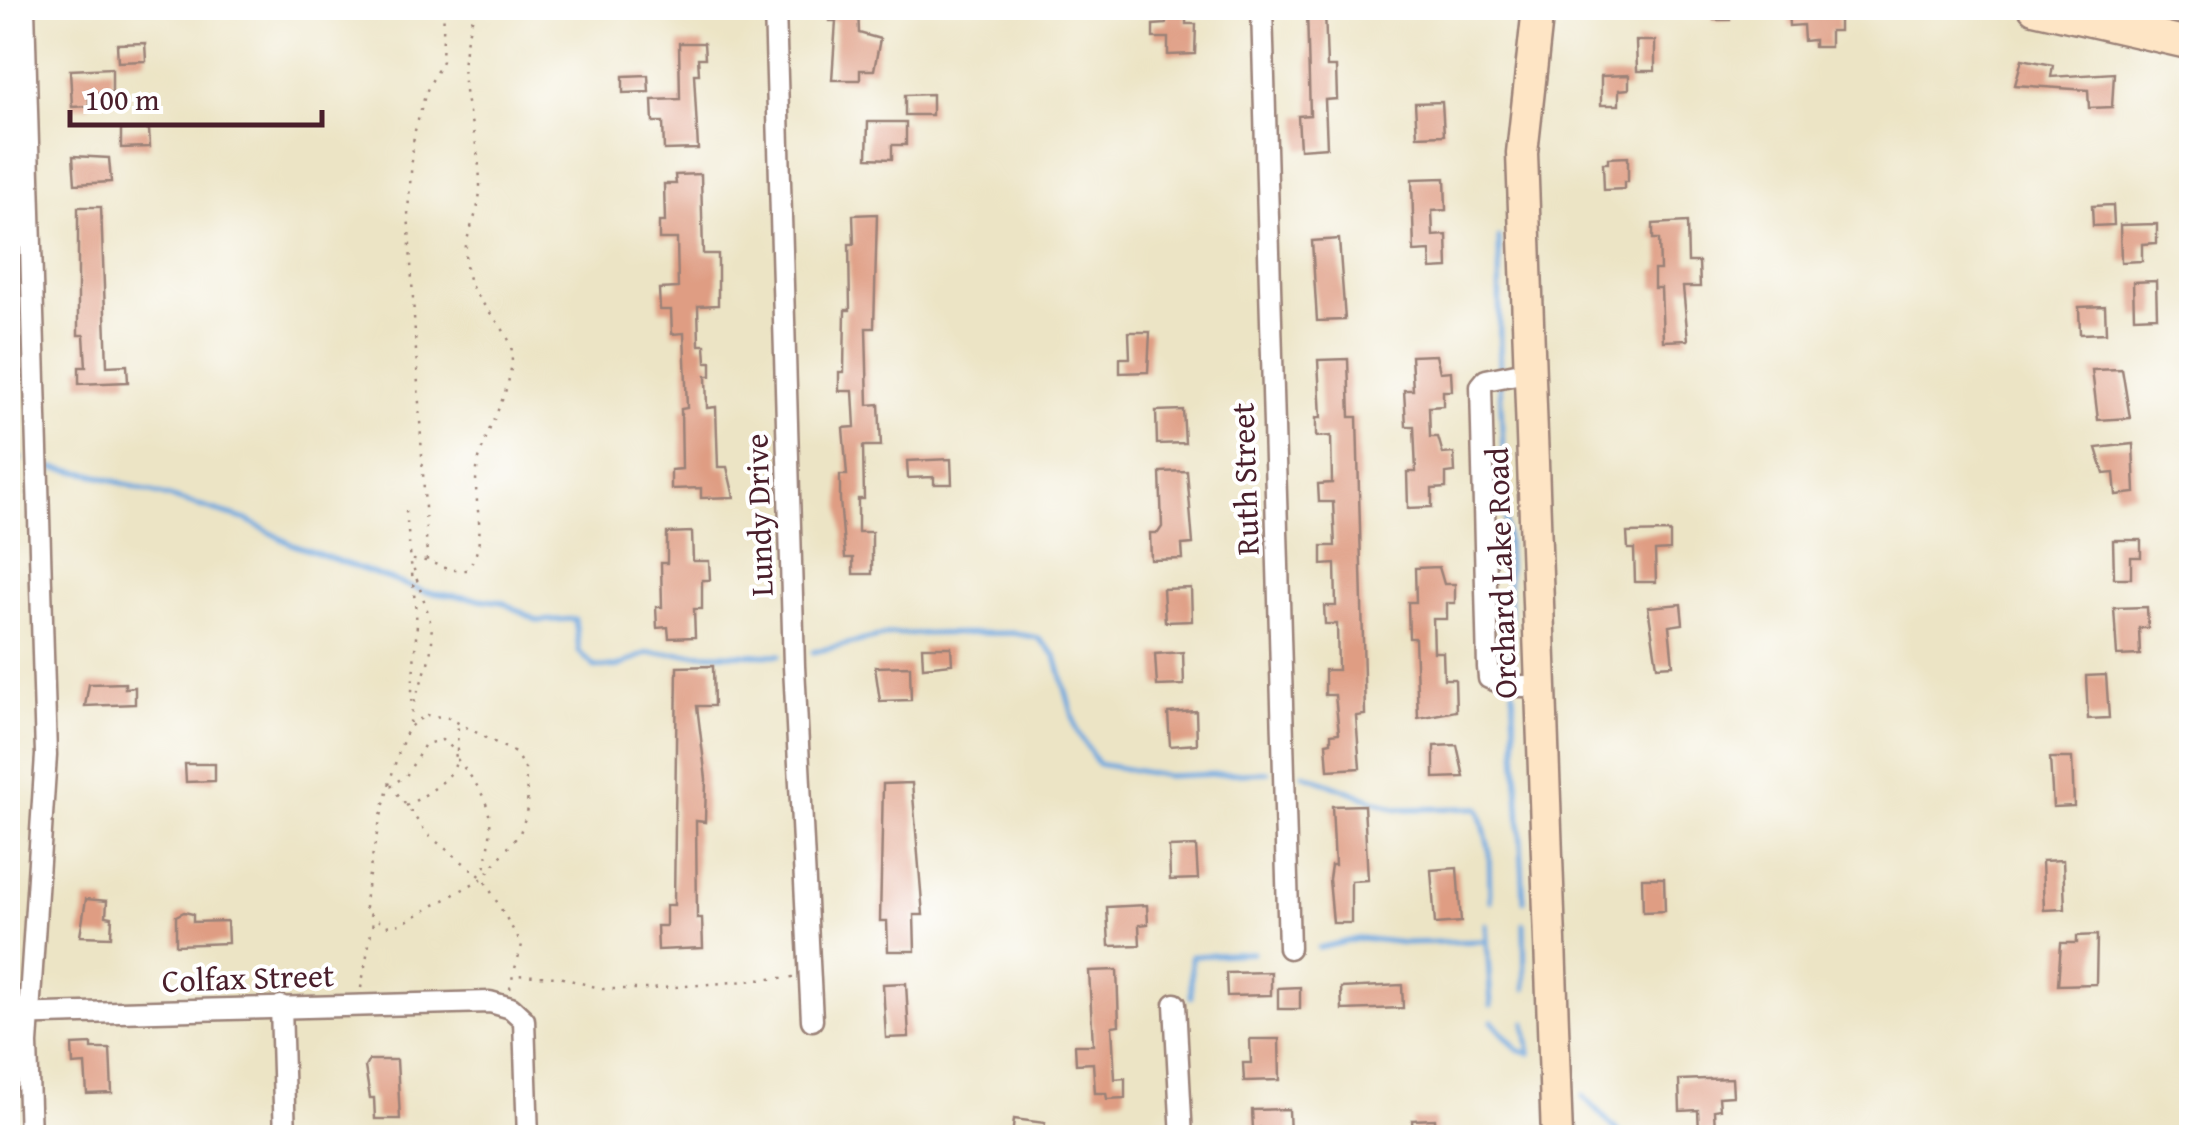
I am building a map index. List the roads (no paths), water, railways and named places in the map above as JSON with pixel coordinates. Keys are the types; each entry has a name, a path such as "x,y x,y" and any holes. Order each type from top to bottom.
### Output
{"main road":[{"name":"Orchard Lake Road","path":"1538,8 1522,154 1557,1138"},
{"path":"2034,8 2192,44"}],"street":[{"path":"24,8 46,751 45,822 29,1014 30,1138"},
{"name":"Lundy Drive","path":"775,8 794,666 812,1020"},
{"name":"Ruth Street","path":"1262,8 1289,948"},
{"path":"1530,372 1486,380 1482,386 1488,666 1489,678 1497,682 1540,686"},
{"name":"Colfax Street","path":"8,1015 498,1004 524,1020 528,1138"},
{"path":"1175,1004 1182,1138"},
{"path":"281,1006 285,1138"}],"waterway":[{"path":"1499,238 1500,370"},
{"path":"1500,381 1513,679"},
{"path":"8,455 21,459"},
{"path":"47,467 91,474 247,520 291,544 425,592 502,602 538,621 575,619 579,652 595,667 617,667 648,653 780,655"},
{"path":"813,652 891,634 1013,633 1038,638 1056,656 1077,731 1098,764 1167,776 1268,772"},
{"path":"1513,690 1524,901"},
{"path":"1303,774 1398,809 1479,808 1489,848 1490,901"},
{"path":"1486,924 1491,1005"},
{"path":"1524,924 1525,989"},
{"path":"1319,948 1361,938 1404,943 1485,941"},
{"path":"1191,997 1191,956 1253,953"},
{"path":"1492,1021 1518,1050 1530,1054"},
{"path":"1525,1023 1530,1054"},
{"path":"1583,1096 1624,1138"}]}
